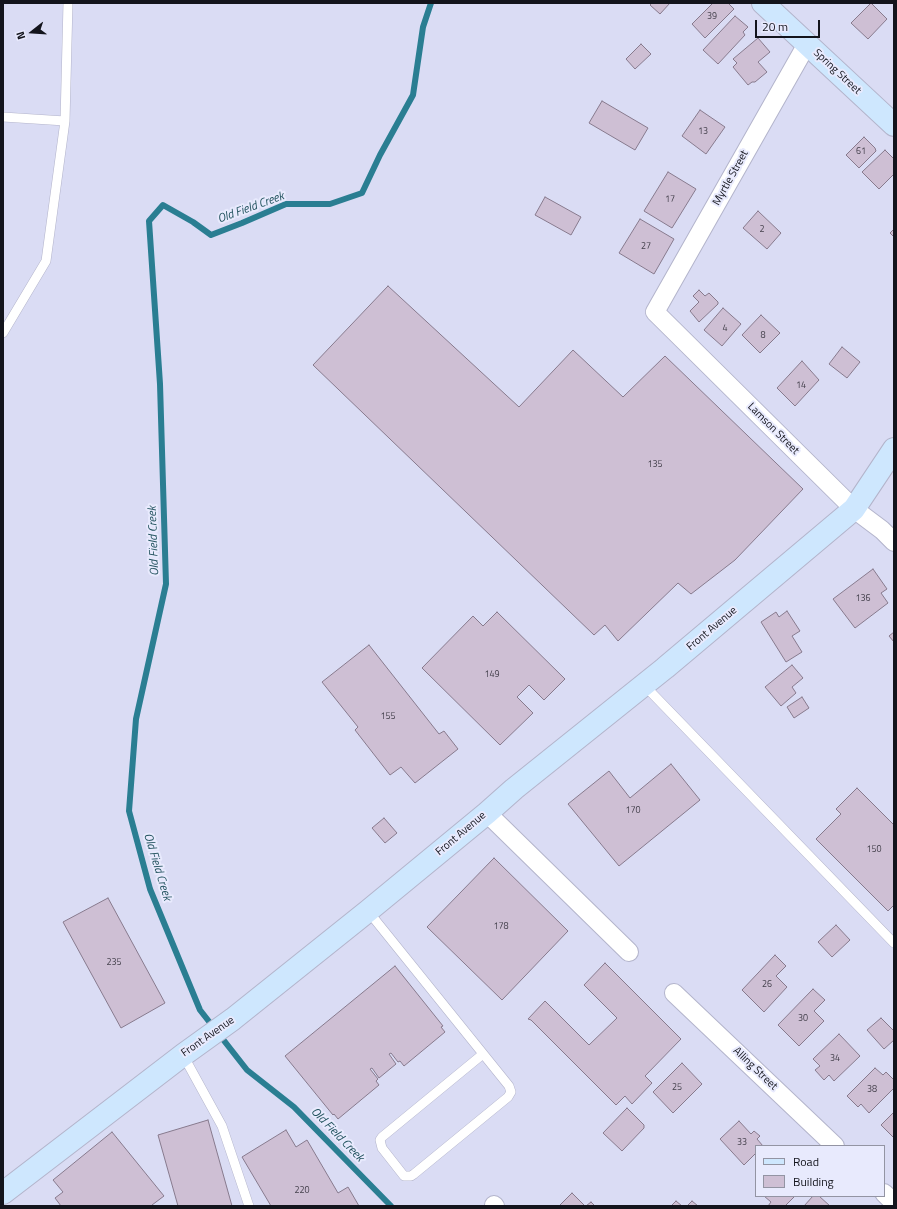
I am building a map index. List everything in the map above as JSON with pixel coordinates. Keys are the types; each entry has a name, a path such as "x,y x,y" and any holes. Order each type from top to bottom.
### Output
{"street":[{"name":"Spring Street","path":"763,3 894,125"},
{"name":"Myrtle Street","path":"655,312 807,44"},
{"name":"Lamson Street","path":"655,312 854,509 882,530 894,542"},
{"name":"Front Avenue","path":"3,1193 205,1038 233,1020 368,911 514,789 644,685 854,509 894,449"},
{"path":"487,813 629,952"},
{"name":"Alling Street","path":"674,993 834,1145"},
{"path":"885,1194 894,1203"}],"lane":[{"path":"3,332 46,261 65,121 68,3"},
{"path":"3,118 65,121"},
{"path":"644,685 894,943"},
{"path":"368,911 509,1086 511,1092 510,1095 414,1174 411,1176 404,1176 382,1148 380,1140 483,1054"},
{"path":"183,1055 222,1126 249,1206"}],"building":[{"path":"652,3 670,3 660,14 650,5"},
{"path":"713,3 728,3 734,9 705,38 692,24"},
{"path":"871,3 887,19 868,39 851,23"},
{"path":"735,16 748,27 743,32 745,35 718,64 703,50"},
{"path":"758,38 770,52 758,62 767,72 755,82 748,85 733,67 737,63 733,59"},
{"path":"641,44 651,54 635,69 626,59"},
{"path":"602,101 648,128 635,150 589,123"},
{"path":"700,110 725,127 706,154 682,136"},
{"path":"864,137 876,151 859,168 846,155"},
{"path":"885,150 894,159 894,174 879,189 862,172"},
{"path":"668,172 696,189 672,228 644,211"},
{"path":"545,197 581,217 571,235 535,215"},
{"path":"758,211 781,233 767,249 743,228"},
{"path":"640,219 674,239 654,274 619,253"},
{"path":"894,229 894,237 890,233"},
{"path":"388,286 519,407 573,350 623,397 665,356 803,489 735,560 691,594 678,583 618,641 605,625 594,635 313,365"},
{"path":"699,290 705,296 709,293 718,302 718,304 699,322 690,311 699,302 693,296"},
{"path":"723,308 741,324 722,346 704,330"},
{"path":"761,315 780,333 760,353 742,335"},
{"path":"842,347 860,362 847,378 829,364"},
{"path":"802,361 819,380 795,406 777,388"},
{"path":"873,569 887,589 881,593 888,603 855,628 833,599"},
{"path":"787,611 800,631 792,636 802,652 786,662 761,622 776,612 779,617"},
{"path":"497,612 565,679 544,700 529,685 517,697 533,713 500,745 422,668 473,616 483,626"},
{"path":"894,632 894,642 889,636"},
{"path":"369,645 439,734 444,731 458,749 415,783 401,767 390,775 355,730 358,727 322,682"},
{"path":"792,665 803,678 792,687 796,693 781,706 765,687"},
{"path":"802,697 809,708 794,718 787,707"},
{"path":"671,764 700,800 619,866 568,804 609,771 630,798"},
{"path":"857,788 894,825 894,905 888,911 816,839 841,814 836,809"},
{"path":"384,818 397,833 385,843 372,828"},
{"path":"494,858 568,931 502,1000 427,927"},
{"path":"108,898 165,1003 121,1028 63,922"},
{"path":"836,925 850,940 832,957 818,942"},
{"path":"775,955 786,966 776,976 787,987 764,1012 742,990"},
{"path":"605,963 681,1039 645,1076 652,1083 632,1104 625,1096 616,1105 531,1020 528,1019 545,1001 589,1045 617,1018 584,985"},
{"path":"395,966 443,1026 441,1027 445,1032 404,1066 400,1061 398,1062 391,1053 389,1054 396,1064 379,1078 372,1068 370,1069 378,1079 376,1081 379,1085 338,1119 334,1114 333,1115 285,1056"},
{"path":"813,989 825,1000 814,1011 824,1021 799,1046 778,1025"},
{"path":"881,1018 894,1031 894,1040 884,1049 867,1030"},
{"path":"839,1034 860,1056 834,1081 829,1075 824,1080 815,1070 820,1066 813,1059"},
{"path":"682,1063 702,1084 673,1113 653,1092"},
{"path":"875,1068 883,1075 886,1072 894,1080 894,1088 869,1113 861,1104 858,1107 847,1096"},
{"path":"627,1108 644,1125 644,1128 622,1151 603,1133"},
{"path":"894,1112 894,1138 881,1125"},
{"path":"208,1120 232,1206 178,1206 158,1135"},
{"path":"739,1121 751,1134 754,1131 760,1136 757,1139 762,1145 755,1145 755,1154 744,1165 720,1139"},
{"path":"286,1130 296,1147 307,1140 338,1193 348,1187 359,1206 271,1206 242,1157"},
{"path":"112,1132 164,1196 152,1205 153,1206 61,1206 55,1198 63,1192 53,1180"},
{"path":"572,1193 585,1206 559,1206"},
{"path":"765,1197 794,1197 785,1206 768,1206 771,1202"},
{"path":"812,1197 820,1197 830,1206 804,1206"},
{"path":"676,1201 682,1206 671,1206"},
{"path":"692,1201 698,1206 687,1206"},
{"path":"591,1202 595,1206 586,1206"}],"waterway":[{"name":"Old Field Creek","path":"391,1206 294,1107 247,1070 200,1010 150,889 129,811 136,719 166,584 160,384 149,221 163,205 193,222 211,235 286,204 330,204 362,193 380,155 413,95 423,27 431,3"}]}
